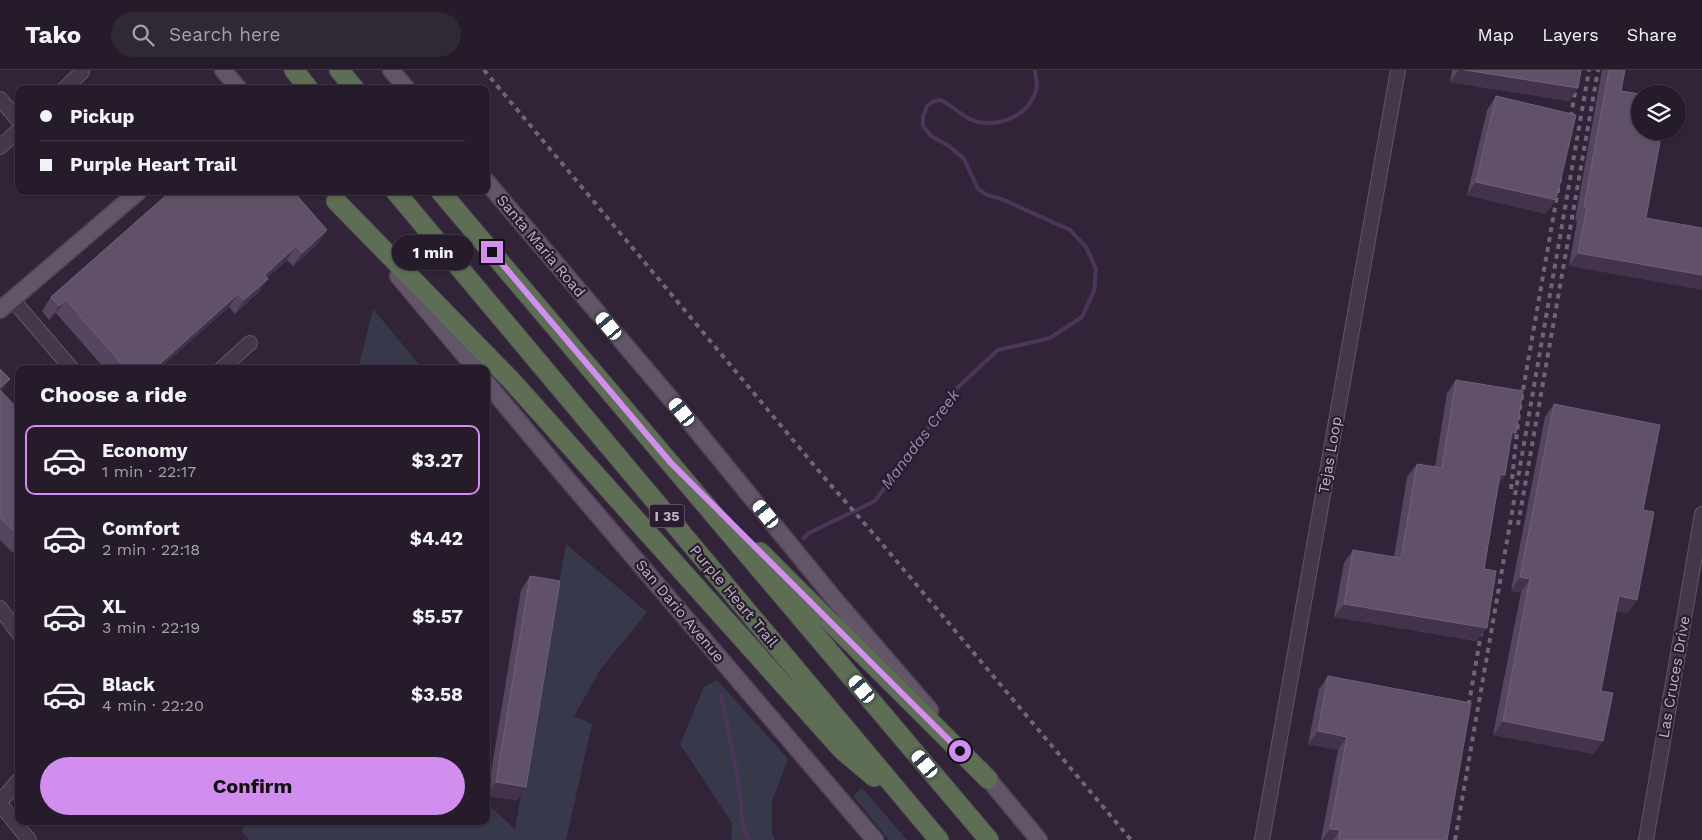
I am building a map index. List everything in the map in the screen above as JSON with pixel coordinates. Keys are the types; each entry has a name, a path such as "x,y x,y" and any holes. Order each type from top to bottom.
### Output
{"highway":[{"path":"294,70 306,85"},
{"path":"339,70 351,85"},
{"name":"Purple Heart Trail","path":"398,195 939,840"},
{"name":"I 35","path":"443,195 989,840"},
{"path":"332,196 511,380 842,750 911,808"},
{"path":"671,463 988,779"}],"main road":[{"path":"223,70 236,85"},
{"path":"391,70 404,85"},
{"name":"Santa Maria Road","path":"490,186 670,398 837,602 1039,840"},
{"path":"6,304 134,195"},
{"path":"332,196 473,365"},
{"name":"San Dario Avenue","path":"490,387 875,840"}],"street":[{"path":"68,85 82,72 80,70"},
{"name":"Tejas Loop","path":"1262,840 1398,70"},
{"path":"0,99 15,117"},
{"path":"0,147 15,134"},
{"path":"6,304 68,365"},
{"path":"225,365 250,343"},
{"name":"Las Cruces Drive","path":"1646,840 1702,514"},
{"path":"0,608 15,629"},
{"path":"15,785 0,803 15,822"},
{"path":"17,825 29,840"}],"shaded area":[{"path":"373,309 420,365 359,365"},
{"path":"566,544 647,612 600,670 574,716 592,724 566,840 250,840 242,832 244,825 490,825 490,807 515,829"},
{"path":"717,680 788,759 772,801 772,833 775,840 731,840 732,823 680,744 704,687"},
{"path":"862,788 907,840 889,840 853,796"}],"building":[{"path":"1465,70 1581,70 1578,88"},
{"path":"1609,70 1625,70 1621,91 1631,93 1631,140 1660,140 1646,218 1702,228 1702,275 1578,253 1587,208 1584,207"},
{"path":"1496,96 1576,115 1556,200 1476,182"},
{"path":"166,195 296,195 327,230 302,253 296,246 265,275 268,279 244,300 238,294 158,365 123,365 66,300 59,306 51,297"},
{"path":"0,369 10,379 0,388"},
{"path":"1456,380 1523,391 1516,433 1512,432 1505,475 1500,474 1484,569 1496,571 1487,628 1344,604 1353,550 1401,558 1417,464 1442,468"},
{"path":"0,390 15,406 15,532 0,517"},
{"path":"1554,404 1660,425 1643,510 1654,512 1637,600 1619,596 1601,691 1613,693 1603,741 1503,721 1530,579 1520,577"},
{"path":"530,576 560,581 526,787 496,782"},
{"path":"1328,676 1471,703 1447,840 1339,840 1340,830 1330,829 1347,737 1318,731"}],"waterway":[{"name":"Manadas Creek","path":"804,538 809,533 875,501 956,389 998,350 1050,338 1082,317 1094,291 1096,269 1086,247 1070,230 1004,200 987,195 978,189 964,159 949,146 931,136 923,126 923,117 927,106 934,101 941,100 966,117 980,122 991,123 1012,118 1029,105 1034,96 1037,85 1035,70"},
{"name":"Manadas Creek","path":"721,694 741,800 742,822 747,837 750,840"}],"railway":[{"path":"484,70 823,476 1131,840"},
{"path":"1569,127 1579,70"},
{"path":"1455,840 1589,70"},
{"path":"1518,525 1598,70"},
{"path":"1511,489 1519,413 1561,173"},
{"path":"1467,715 1483,622"}],"route":[{"path":"492,252 671,463 960,751"}]}
